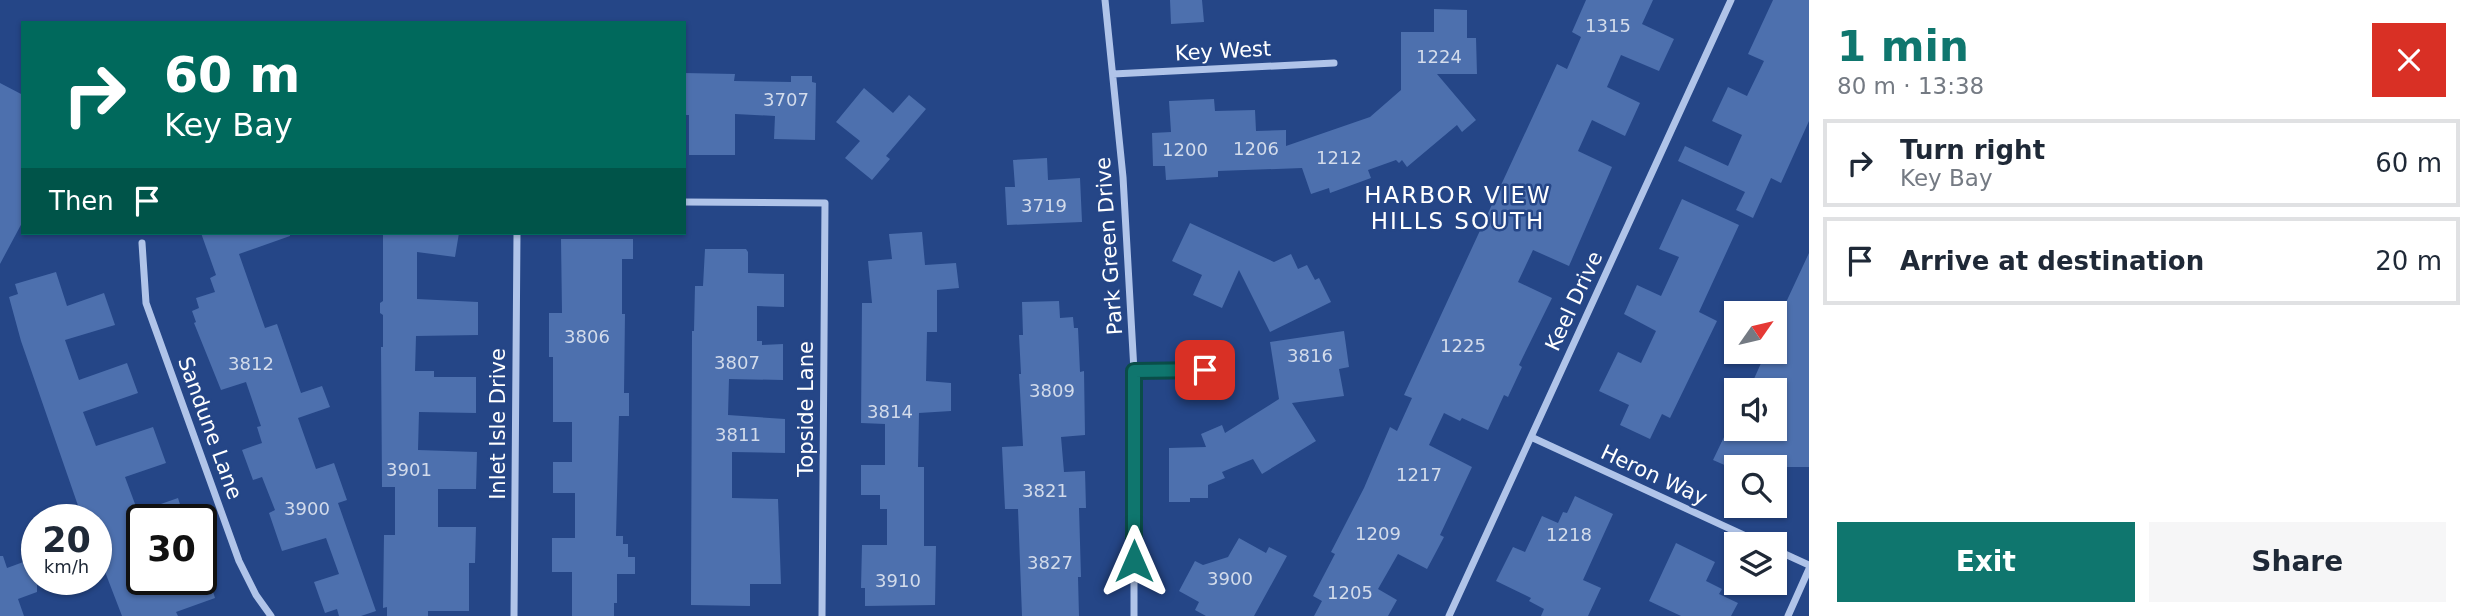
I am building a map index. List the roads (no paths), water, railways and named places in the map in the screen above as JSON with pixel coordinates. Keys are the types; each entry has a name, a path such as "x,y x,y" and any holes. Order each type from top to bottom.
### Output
{"street":[{"name":"Park Green Drive","path":"1105,0 1123,177 1134,371 1134,616"},
{"name":"Keel Drive","path":"1449,616 1731,0"},
{"name":"Key West","path":"1113,74 1334,64"},
{"name":"Topside Lane","path":"686,202 825,203 822,616"},
{"name":"Inlet Isle Drive","path":"514,616 517,235"},
{"name":"Sandune Lane","path":"142,243 146,303 239,561 256,595 271,616"},
{"path":"1134,371 1205,370"},
{"name":"Heron Way","path":"1531,437 1737,532"},
{"path":"1787,556 1809,567 1788,616"}],"district":[{"name":"HARBOR VIEW HILLS SOUTH","path":"1458,208"}]}
